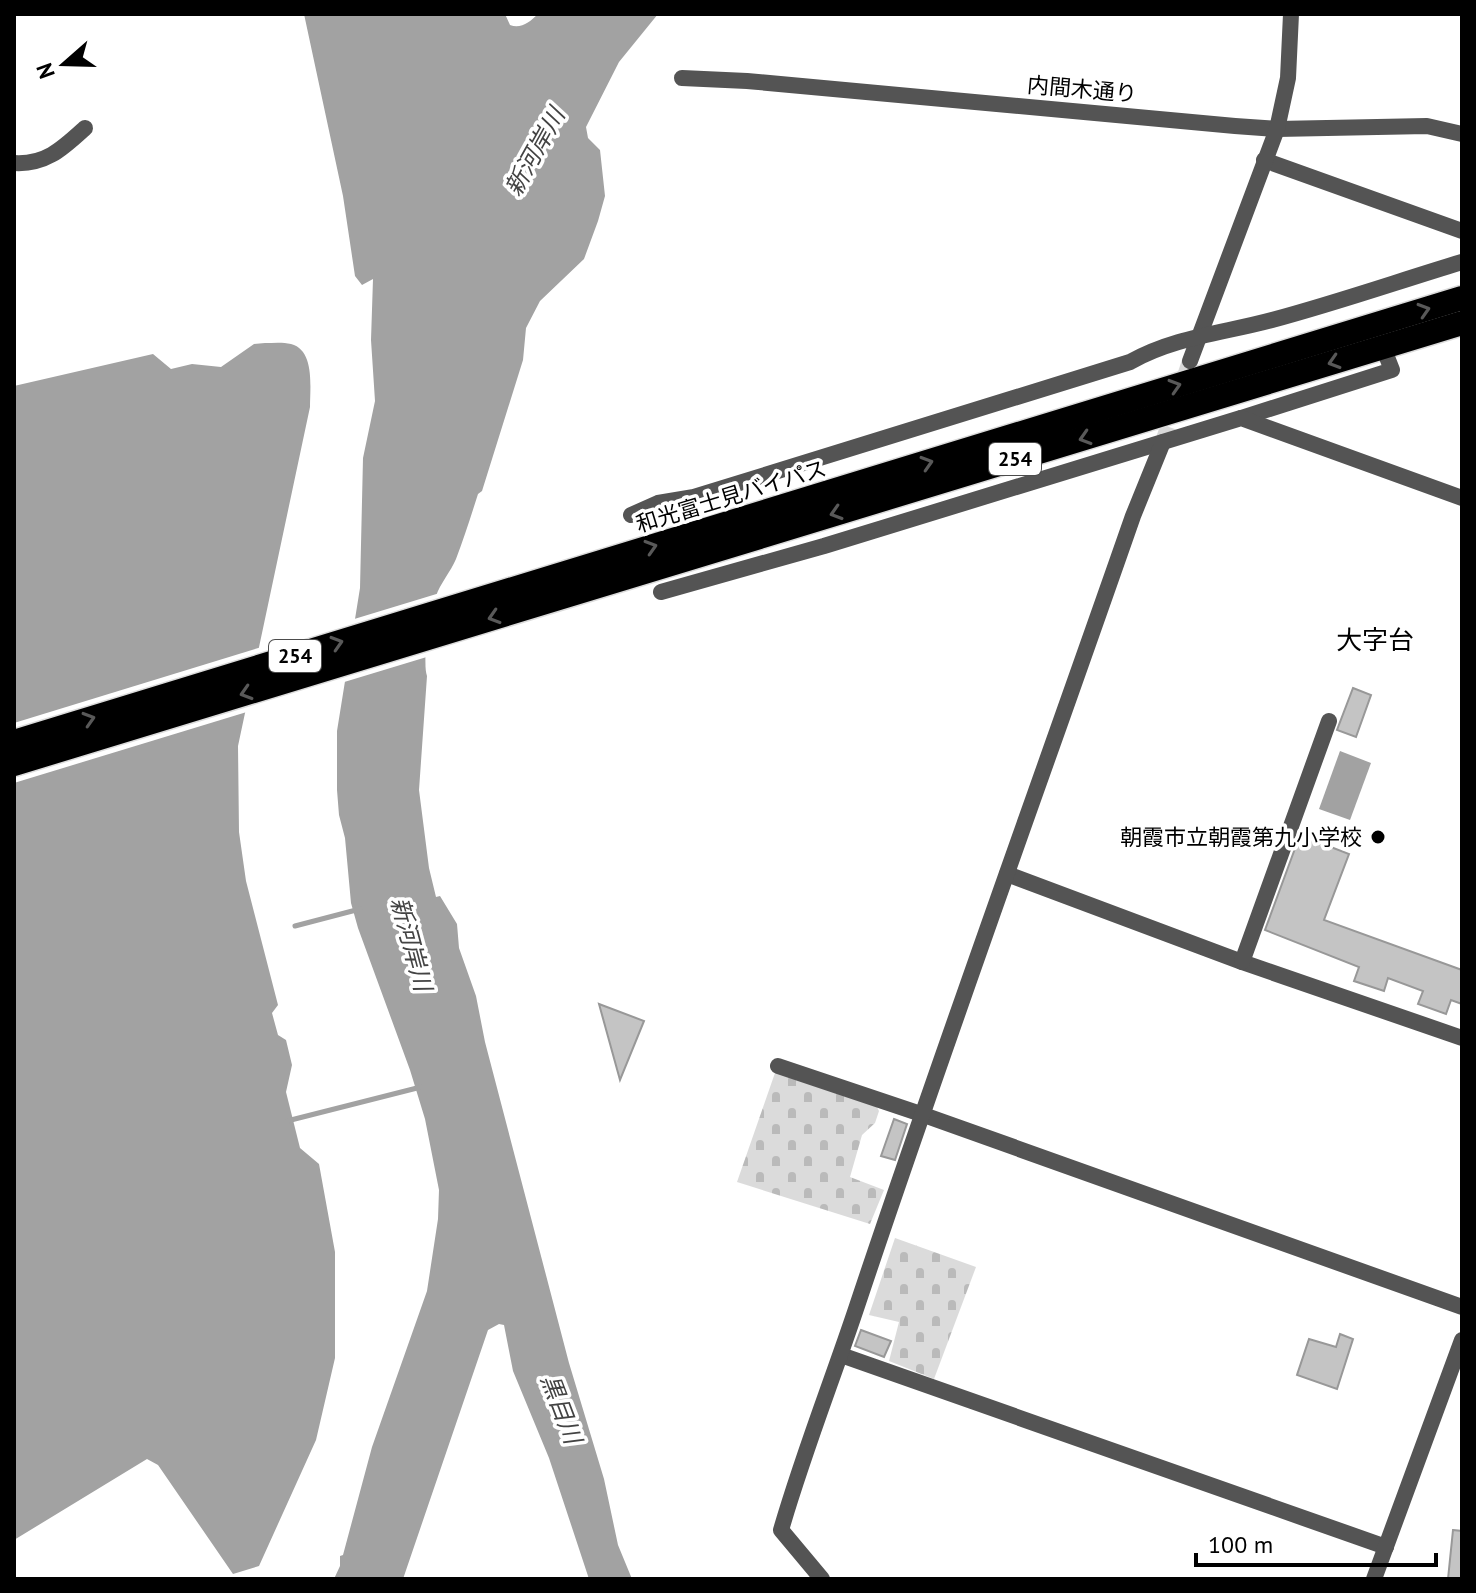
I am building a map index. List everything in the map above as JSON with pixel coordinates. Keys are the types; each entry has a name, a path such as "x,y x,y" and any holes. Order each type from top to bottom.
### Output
{"highway":[{"name":"和光富士見バイパス","path":"14,742 1462,298"},
{"name":"254","path":"14,764 1462,323"}],"street":[{"path":"1190,361 1277,129 1288,78 1291,14"},
{"name":"内間木通り","path":"689,78 1277,129 1427,126 1462,134"},
{"path":"14,163 31,163 49,158 85,128"},
{"path":"1264,160 1462,231"},
{"path":"631,515 658,503 694,497 1115,366 1148,351 1198,335 1275,319 1462,262"},
{"path":"661,592 824,546 1392,370 1383,347"},
{"path":"1241,418 1462,498"},
{"path":"822,1579 781,1530 799,1468 1133,516 1163,442"},
{"path":"1242,962 1329,721"},
{"path":"1007,874 1242,962 1462,1038"},
{"path":"778,1066 1462,1307"},
{"path":"1374,1579 1462,1340"},
{"path":"841,1355 1386,1547"}],"green space":[{"path":"776,1070 877,1107 879,1111 875,1123 862,1135 850,1177 884,1190 870,1224 737,1182"},
{"path":"895,1238 976,1267 934,1379 889,1361 899,1322 869,1315"}],"water":[{"path":"304,14 505,14 510,25 518,26 538,14 658,14 619,62 586,127 588,138 600,150 605,196 598,221 584,259 540,301 526,328 523,360 482,491 478,494 456,559 434,603 426,649 419,790 436,897 440,896 457,924 459,948 476,996 485,1042 569,1363 604,1479 618,1545 632,1579 589,1579 549,1458 513,1371 504,1325 499,1324 488,1330 403,1579 334,1579 372,1447 427,1291 438,1219 439,1190 425,1119 410,1070 351,903 345,838 339,815 337,731 360,588 363,458 375,401 371,340 373,279 362,285 355,276 343,196"},
{"path":"281,343 299,348 308,362 310,407 238,746 239,832 246,881 278,1005 272,1013 278,1035 286,1040 292,1065 286,1092 300,1148 319,1164 335,1252 335,1358 316,1440 259,1566 233,1574 158,1465 147,1459 14,1540 14,386 153,354 171,369 192,364 221,367 254,344"},
{"path":"1340,751 1371,763 1350,820 1319,809"}],"pier":[{"path":"443,592 439,598 430,656 341,683 351,620"},
{"path":"265,646 250,711 14,783 14,723"}],"building":[{"path":"1353,688 1371,695 1356,737 1337,730"},
{"path":"1300,835 1349,854 1324,920 1462,970 1462,1004 1451,1000 1446,1014 1418,1004 1423,991 1388,978 1384,991 1354,981 1359,967 1265,930"},
{"path":"599,1004 644,1021 620,1080"},
{"path":"894,1119 907,1124 895,1160 881,1156"},
{"path":"861,1330 891,1341 884,1357 855,1346"},
{"path":"1340,1334 1353,1339 1337,1389 1297,1375 1309,1339 1336,1347"},
{"path":"1453,1530 1462,1531 1462,1579 1448,1579"}],"waterway":[{"path":"295,926 360,909"},
{"path":"287,1121 421,1087"}],"tunnel":[{"path":"1163,442 1190,361"}],"place":[{"name":"朝霞市立朝霞第九小学校","path":"1378,837"}],"district":[{"name":"大字台","path":"1375,640"}],"water label":[{"name":"新河岸川","path":"535,152"},
{"name":"新河岸川","path":"411,944"},
{"name":"黒目川","path":"561,1409"}]}
